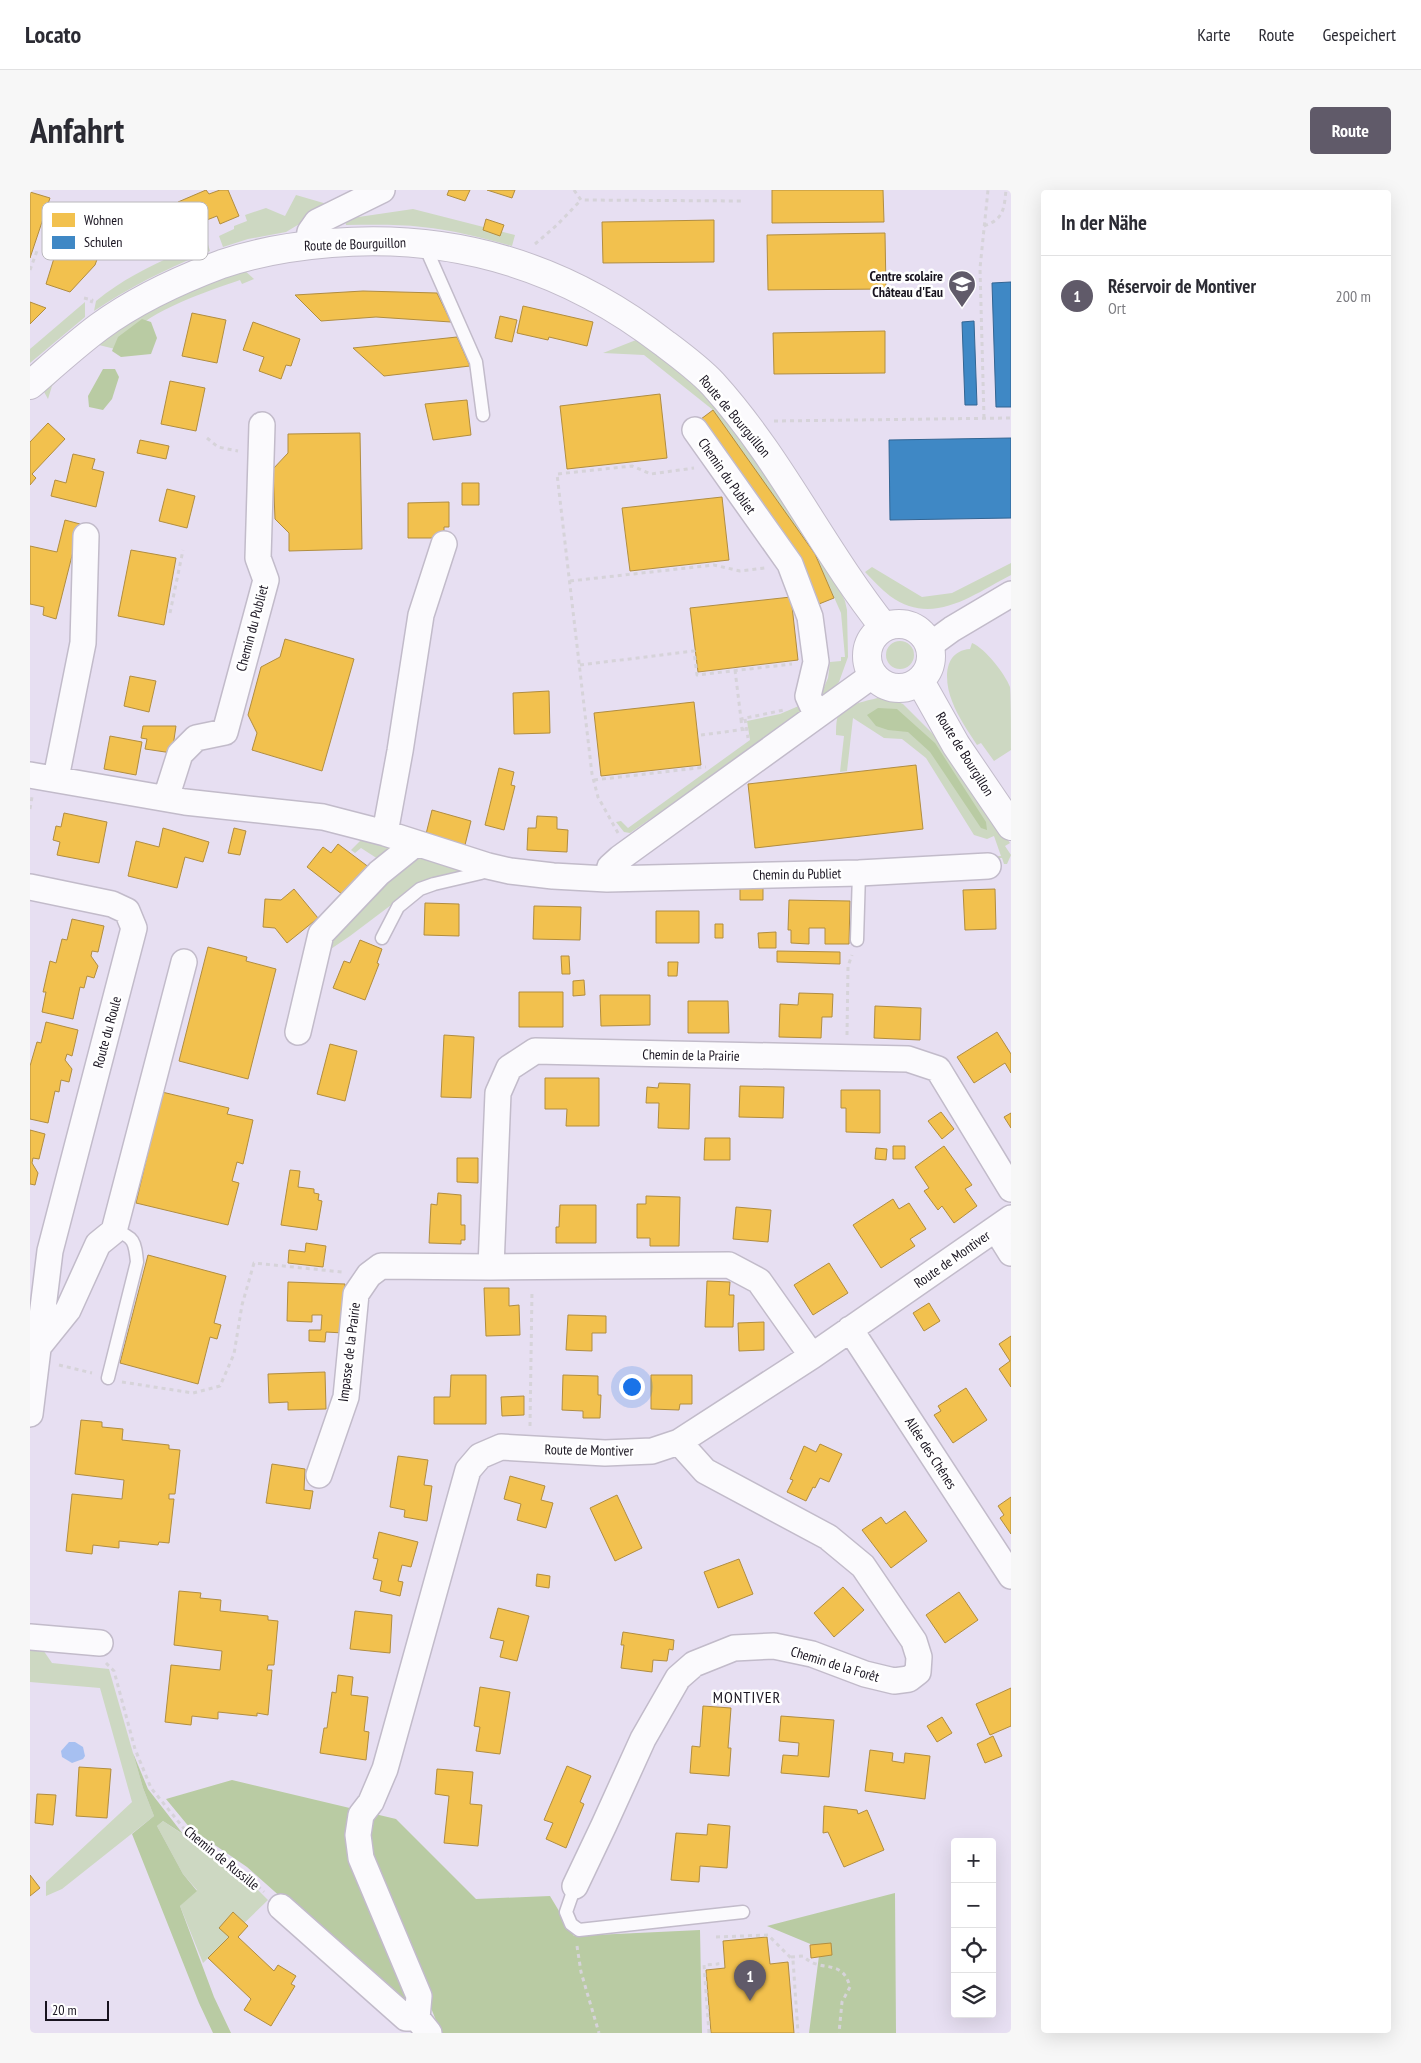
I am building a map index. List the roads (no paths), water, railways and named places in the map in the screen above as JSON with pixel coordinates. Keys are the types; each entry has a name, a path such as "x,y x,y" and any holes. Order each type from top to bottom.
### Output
{"main road":[{"name":"Route de Bourguillon","path":"30,385 75,345 127,308 171,285 222,264 250,256 308,245 386,241 424,243 471,250 516,263 567,282 609,304 647,330 711,382 751,431 790,486 866,604 884,627"},
{"path":"903,624 913,626 924,635 930,645 931,665 926,675 920,682 904,689 892,688 880,682 868,666 866,653 874,635 884,627 903,624"},
{"name":"Route de Bourgillon","path":"920,682 956,745 1011,826"}],"street":[{"path":"308,245 310,232 317,222 382,190"},
{"name":"Chemin du Publiet","path":"166,798 180,754 196,738 225,732 266,580 258,558 262,425"},
{"name":"Chemin du Publiet","path":"695,430 790,564 810,616 816,662 812,705"},
{"path":"56,778 83,643 86,536"},
{"path":"385,833 421,616 444,544"},
{"path":"930,645 952,629 1011,594"},
{"path":"607,879 610,867 630,850 812,705 873,675"},
{"name":"Chemin du Publiet","path":"30,774 185,802 323,817 385,833 488,866 510,871 553,876 607,879 858,873 988,866"},
{"path":"298,1032 322,934 379,873 415,844"},
{"name":"Route du Roule","path":"30,888 112,904 127,911 134,928 40,1248 38,1352 30,1414"},
{"path":"38,1352 68,1310 98,1244 114,1231 184,962"},
{"name":"Chemin de la Prairie","path":"491,1268 498,1093 509,1068 535,1051 908,1059 938,1069 1011,1189"},
{"path":"1003,1223 1011,1253"},
{"name":"Route de Montiver","path":"423,2026 419,1996 361,1858 358,1835 361,1815 371,1802 385,1769 468,1470 480,1456 501,1447 605,1453 652,1451 679,1442 812,1356 1003,1223"},
{"path":"491,1268 729,1265 759,1281 812,1356"},
{"name":"Impasse de la Prairie","path":"319,1475 346,1397 356,1294 375,1270 491,1268"},
{"name":"Allée des Chênes","path":"850,1329 1011,1576"},
{"name":"Chemin de la Forêt","path":"575,1886 643,1738 678,1678 694,1664 734,1648 774,1646 812,1654 865,1674 894,1681 909,1679 918,1672 919,1657 914,1641 863,1566 828,1537 705,1471 679,1442"},
{"path":"30,1637 100,1643"},
{"path":"281,1908 406,2018 423,2026"}],"lane":[{"path":"424,243 476,362 483,415"},
{"path":"382,938 398,907 420,889 481,873 488,866"},
{"path":"857,940 858,873"},
{"path":"108,1378 137,1262 135,1244 127,1234 114,1231"},
{"name":"Chemin de la Forêt","path":"575,1886 566,1912 571,1924 579,1930 743,1912"}],"water":[{"path":"69,1742 75,1742 83,1747 85,1756 83,1759 72,1763 62,1757 61,1751"}],"place":[{"name":"Centre scolaire Château d'Eau","path":"962,308"},
{"name":"Réservoir de Montiver","path":"750,2001"}],"district":[{"name":"MONTIVER","path":"747,1697"}]}
